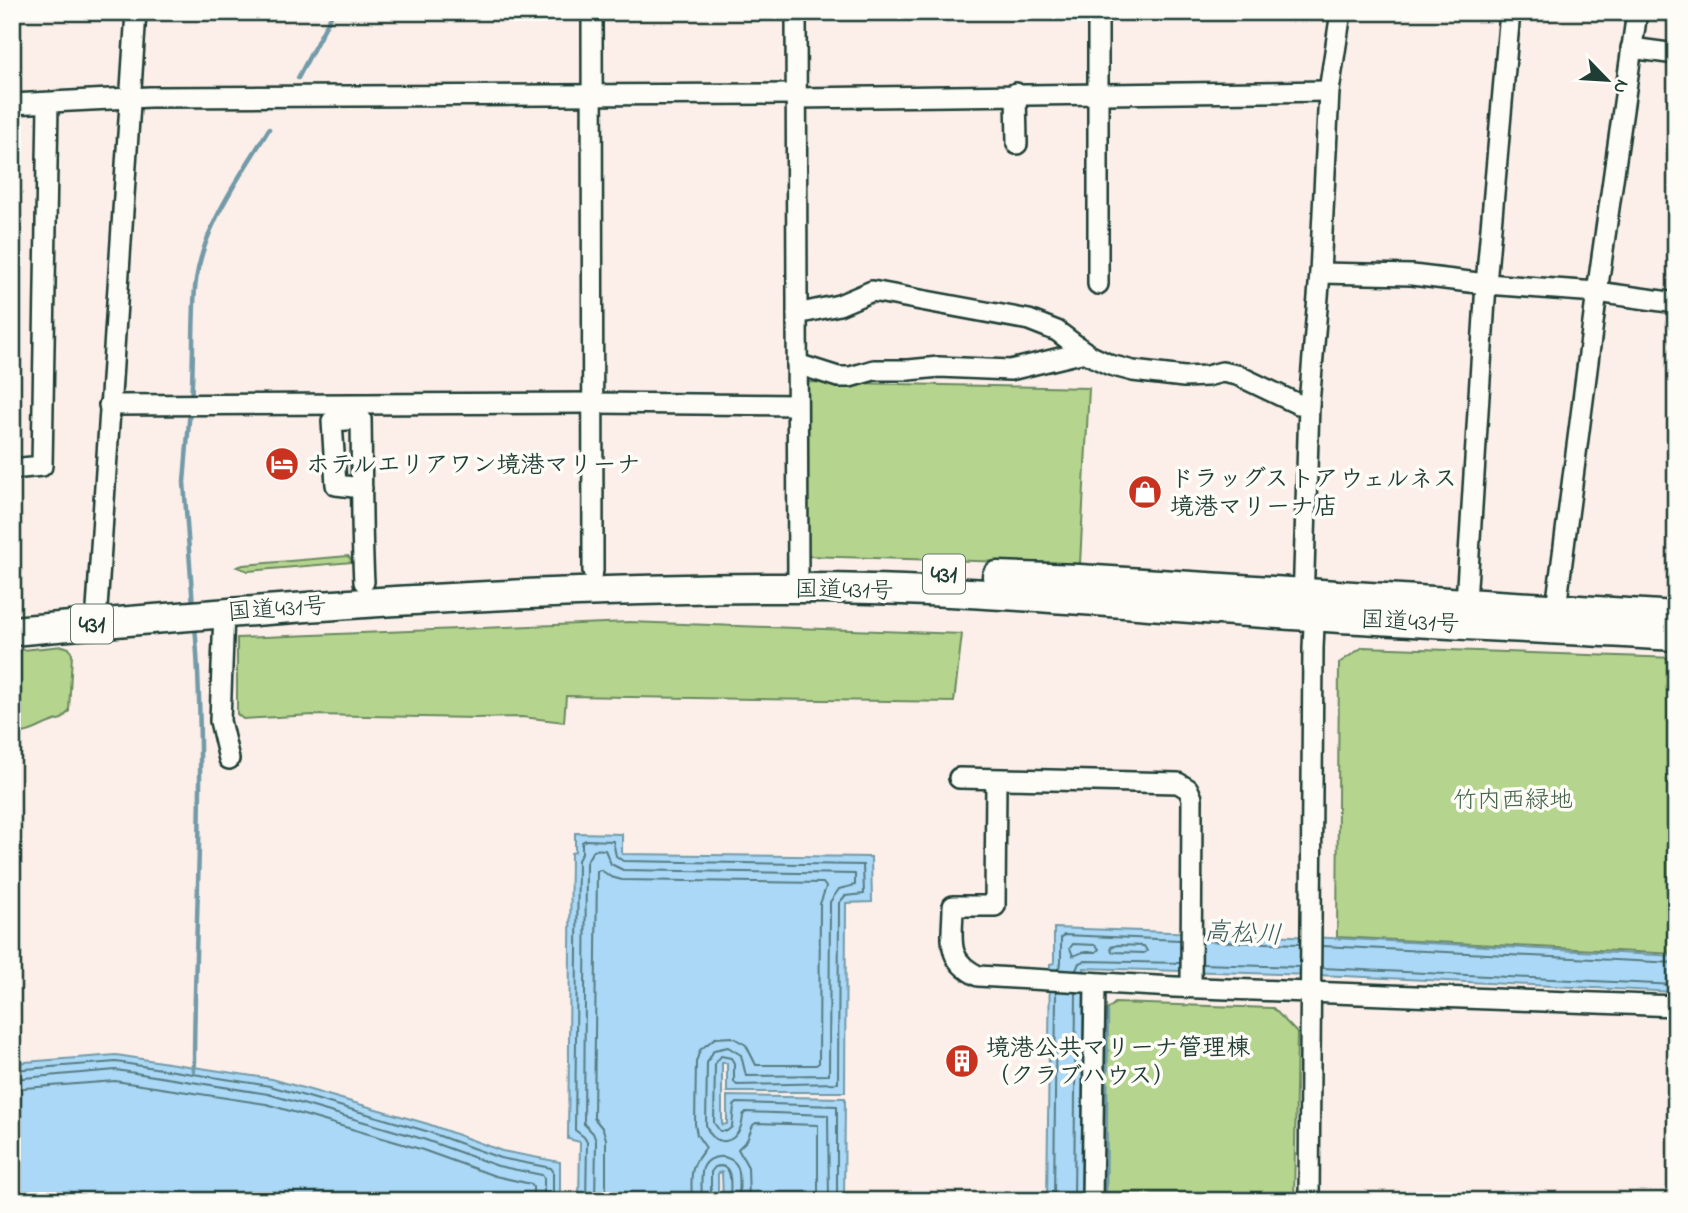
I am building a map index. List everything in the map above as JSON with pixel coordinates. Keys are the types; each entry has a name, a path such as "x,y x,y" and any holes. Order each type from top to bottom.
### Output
{"highway":[{"name":"国道431号","path":"217,607 364,582 593,571 798,578 978,593 1309,605 1676,636"},
{"name":"国道431号","path":"12,613 96,614 171,607 395,599 798,578"},
{"name":"国道431号","path":"1309,605 1466,602 1676,616"},
{"name":"国道431号","path":"12,631 96,614"}],"street":[{"path":"96,614 128,100 136,12"},
{"path":"592,12 593,571"},
{"path":"796,12 798,578"},
{"path":"1098,12 1098,284"},
{"path":"1309,1201 1312,983 1310,404 1329,91 1341,12"},
{"path":"1466,602 1486,284 1510,12"},
{"path":"1556,608 1637,12"},
{"path":"1631,48 1676,54"},
{"path":"12,104 164,97 796,96 1329,91"},
{"path":"1016,93 1017,144"},
{"path":"12,469 41,466 48,103"},
{"path":"1320,273 1412,275 1486,284 1597,292 1676,303"},
{"path":"797,314 839,305 872,291 1029,320 1057,331 1085,352 1110,365 1133,371 1184,377 1222,372 1237,375 1298,404 1310,404"},
{"path":"797,364 838,377 850,377 874,370 939,367 1010,370 1085,352"},
{"path":"110,405 796,405"},
{"path":"362,488 364,582"},
{"path":"217,607 220,721 229,760"},
{"path":"959,778 1178,783 1188,789 1192,798 1191,979"},
{"path":"996,780 995,906 953,906 953,955 963,969 978,976 1090,983 1191,979 1312,983 1676,1006"},
{"path":"1090,983 1092,1201"}],"green space":[{"path":"803,382 1089,388 1080,564 805,556"},
{"path":"348,556 353,562 248,571 237,567 243,565"},
{"path":"629,622 962,634 954,702 566,696 564,722 522,717 313,715 243,719 237,714 237,638"},
{"path":"63,646 69,648 72,654 69,711 62,719 26,732 12,734 12,651"},
{"name":"竹内西緑地","path":"1363,647 1676,658 1676,954 1337,937 1339,663"},
{"path":"1115,1003 1273,1008 1297,1033 1294,1201 1102,1201 1104,1013"}],"water":[{"path":"575,833 622,834 622,854 871,857 872,902 846,903 845,1092 727,1092 727,1063 722,1063 722,1125 727,1124 727,1096 845,1098 844,1201 723,1201 722,1172 718,1173 718,1201 579,1201 580,1142 568,1139 571,853 575,852"},
{"path":"1054,928 1291,936 1676,956 1676,992 1344,976 1084,968 1081,1201 1047,1201 1050,964 1054,963"},
{"path":"116,1055 272,1079 428,1124 502,1151 560,1162 560,1201 12,1201 12,1063"}],"waterway":[{"path":"298,78 333,12"},
{"path":"191,400 195,288 205,245 234,185 269,129"},
{"path":"190,409 184,482 193,606"},
{"path":"194,1071 200,793 195,625"},
{"path":"1105,1201 1107,1012"}],"place":[{"name":"ホテルエリアワン境港マリーナ","path":"282,464"},
{"name":"ドラッグストアウェルネス 境港マリーナ店","path":"1145,492"},
{"name":"境港公共マリーナ管理棟 （クラブハウス）","path":"962,1061"}],"water label":[{"name":"高松川","path":"1243,932"}]}
